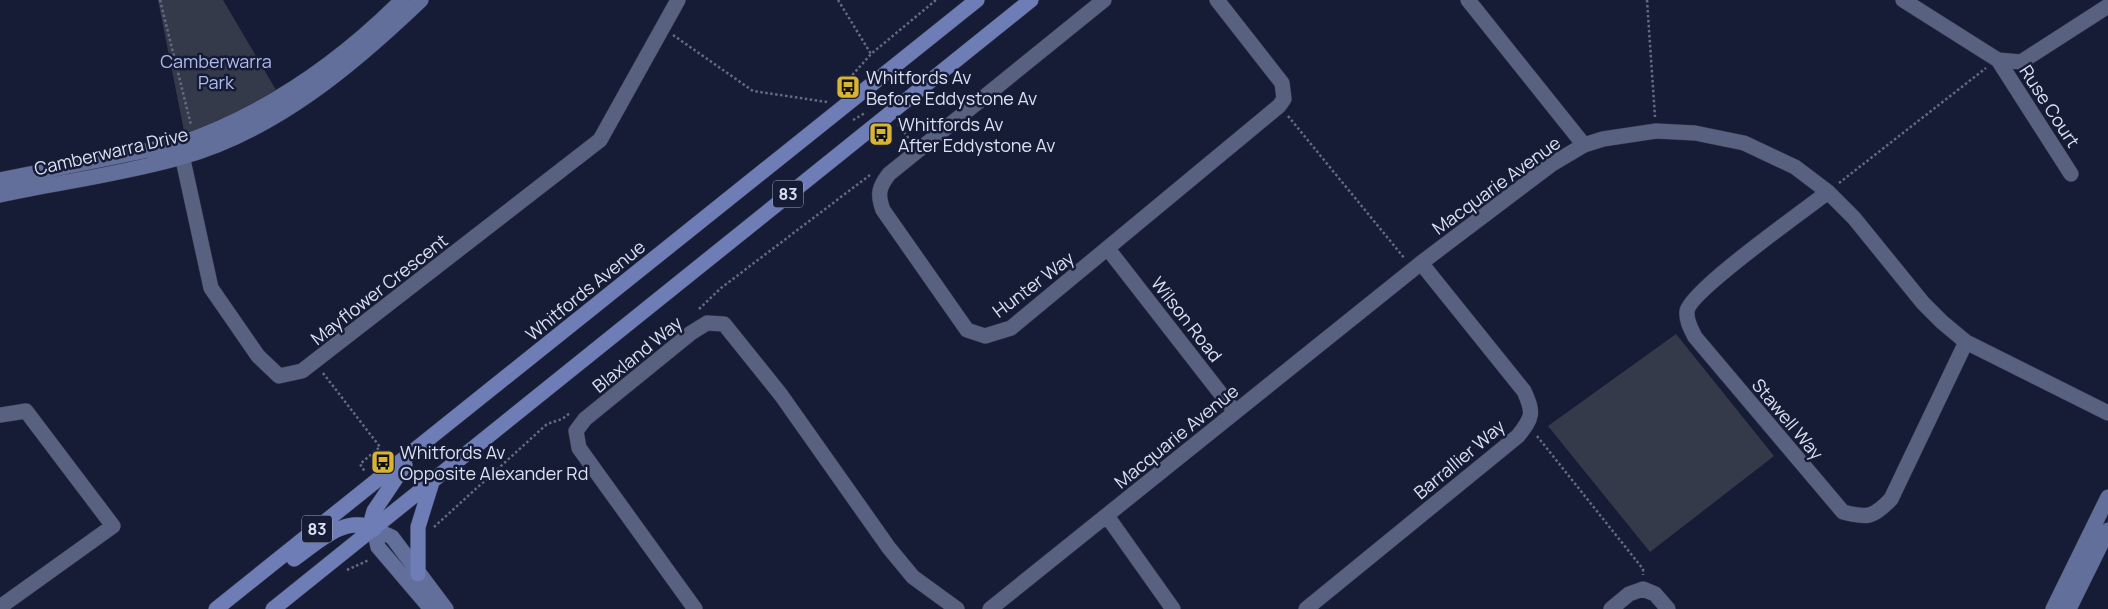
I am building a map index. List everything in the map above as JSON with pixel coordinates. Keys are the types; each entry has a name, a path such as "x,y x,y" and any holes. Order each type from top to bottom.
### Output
{"main road":[{"name":"Whitfords Avenue","path":"216,609 977,0"},
{"name":"83","path":"274,609 1030,0"},
{"path":"374,529 372,518 374,511 418,448"},
{"path":"418,574 418,527 432,482"},
{"path":"216,609 228,603 341,527 355,523 364,524 374,529"}],"street":[{"name":"Camberwarra Drive","path":"0,195 181,150 195,139 270,103 307,79 378,24 402,0"},
{"name":"Camberwarra Drive","path":"0,180 224,142 291,106 362,53 421,0"},
{"name":"Mayflower Crescent","path":"181,150 211,288 258,356 279,376 302,371 600,140 678,0"},
{"name":"Hunter Way","path":"1104,0 889,174 880,186 878,198 883,210 968,330 985,336 1011,328 1279,106"},
{"path":"1217,0 1282,83 1284,98 1279,106"},
{"path":"1468,0 1584,145"},
{"path":"1903,0 1998,60 2022,62 2108,6"},
{"name":"Ruse Court","path":"1998,60 2071,174"},
{"name":"Macquarie Avenue","path":"990,609 1417,266 1552,164 1584,145 1603,139 1656,131 1695,133 1744,143 1794,167 1828,192 1854,218 1923,303 1966,342 2108,413"},
{"name":"Stawell Way","path":"1828,192 1724,272 1696,296 1687,310 1688,324 1695,337 1843,512 1864,517 1878,513 1891,499 1966,342"},
{"name":"Wilson Road","path":"1108,249 1235,412"},
{"name":"Barrallier Way","path":"1306,609 1518,436 1531,419 1531,407 1524,391 1417,266"},
{"name":"Blaxland Way","path":"695,609 579,448 576,431 593,413 691,333 707,323 724,324 776,388 889,548 913,577 957,609"},
{"path":"0,415 26,411 112,526 0,607"},
{"path":"2053,609 2108,497"},
{"path":"1107,516 1173,609"},
{"path":"374,529 392,536 418,574 446,609"},
{"path":"374,529 378,547 431,609"},
{"path":"2069,609 2108,530"},
{"path":"1611,609 1629,594 1643,590 1655,594 1668,609"}],"path":[{"path":"160,0 195,139"},
{"path":"838,0 870,54"},
{"path":"835,95 870,54 936,0"},
{"path":"1647,0 1656,131"},
{"path":"663,28 753,91 829,102"},
{"path":"1828,192 1998,60"},
{"path":"1279,106 1417,266"},
{"path":"315,362 380,447 360,464 373,485"},
{"path":"1528,424 1644,569 1643,590"}],"green space":[{"name":"Camberwarra Park","path":"158,0 223,0 276,90 186,141"},
{"path":"1676,334 1774,456 1650,552 1548,426"}],"place":[{"name":"Whitfords Av Before Eddystone Av","path":"848,87"},
{"name":"Whitfords Av After Eddystone Av","path":"881,134"},
{"name":"Whitfords Av Opposite Alexander Rd","path":"383,462"}]}
